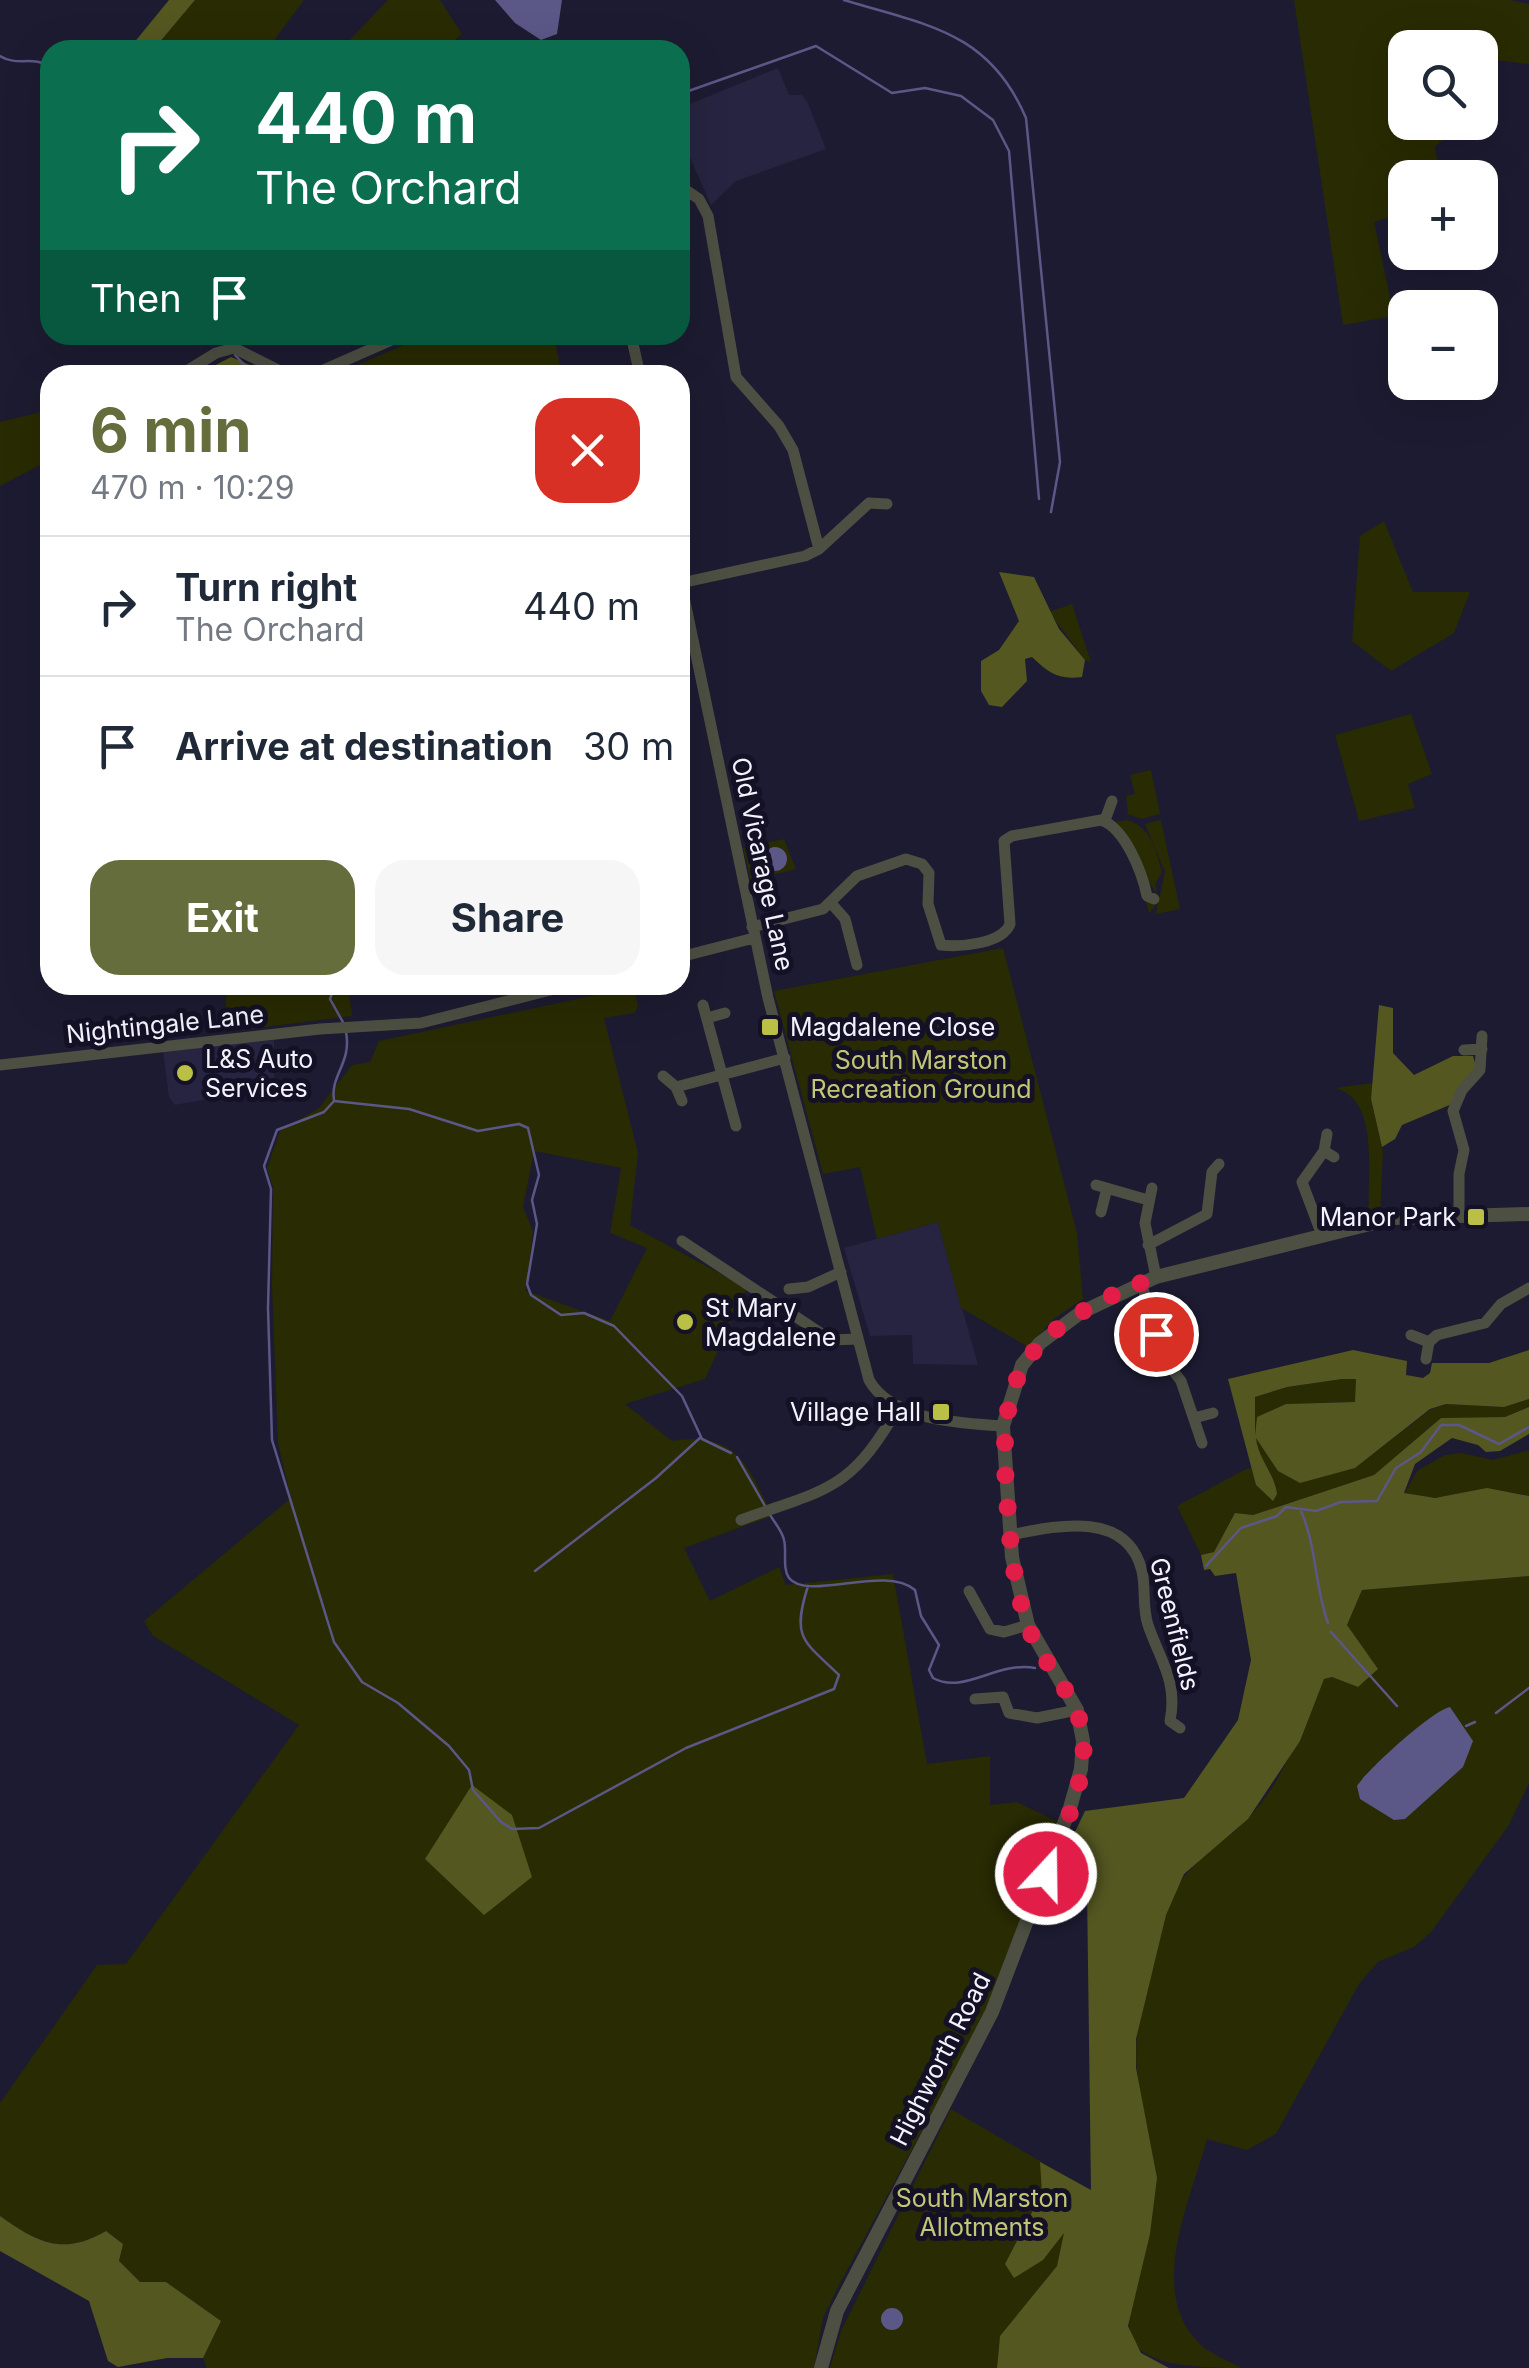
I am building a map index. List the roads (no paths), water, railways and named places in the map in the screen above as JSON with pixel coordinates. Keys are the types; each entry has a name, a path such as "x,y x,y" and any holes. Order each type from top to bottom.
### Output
{"street":[{"path":"690,193 699,199 708,216 736,376 779,426 793,450 819,549"},
{"path":"335,365 380,345"},
{"path":"199,365 229,349 265,365"},
{"path":"690,578 794,559 819,549 869,504 887,504"},
{"name":"Old Vicarage Lane","path":"690,628 753,933 870,1384 899,1406"},
{"path":"1105,820 1112,801"},
{"path":"690,954 831,903 858,876 891,862 915,860 929,873 928,904 938,942 951,946 996,938 1006,933 1010,924 1004,841 1012,836 1105,820"},
{"path":"1105,820 1136,863 1147,896 1154,899"},
{"path":"831,903 845,919 857,966"},
{"name":"Nightingale Lane","path":"0,1065 338,1028 421,1023 531,995"},
{"path":"725,1014 705,1012 736,1126"},
{"path":"1460,1213 1459,1174 1464,1150 1454,1111 1462,1090 1480,1070 1482,1042 1464,1050"},
{"path":"676,1088 785,1058"},
{"path":"663,1076 676,1088 682,1102"},
{"path":"1322,1236 1302,1188 1307,1171 1329,1154 1327,1134"},
{"path":"1148,1245 1207,1214 1211,1169"},
{"path":"1101,1212 1101,1186 1150,1194 1148,1245 1156,1276"},
{"name":"Highworth Road","path":"821,2368 837,2311 1003,1985 1074,1794 1083,1749 1076,1710 1028,1626 1010,1534 1004,1426 1016,1375 1034,1349 1080,1313 1156,1276 1394,1218 1460,1213 1529,1214"},
{"path":"682,1241 831,1340 858,1338"},
{"path":"789,1289 808,1287 841,1272"},
{"path":"1140,1282 1164,1360 1181,1381 1202,1444"},
{"path":"1426,1359 1429,1342 1446,1330 1484,1323 1501,1304 1529,1288"},
{"path":"1411,1335 1429,1342"},
{"path":"740,1520 769,1512 853,1473 873,1450 899,1406 934,1417 1004,1426"},
{"path":"1194,1418 1214,1413"},
{"name":"Greenfields","path":"1010,1534 1052,1526 1090,1526 1129,1546 1141,1567 1150,1629 1170,1674 1170,1724"},
{"path":"970,1591 990,1629 1004,1632 1028,1626"},
{"path":"975,1699 1003,1697 1010,1713 1019,1718 1076,1710"}],"waterway":[{"path":"844,0 928,25 974,49 1011,89 1026,118 1060,462 1051,512"},
{"path":"690,90 816,46 892,93 925,88 961,96 993,120 1009,151 1039,499"},
{"path":"0,56 40,63"},
{"path":"235,355 244,365"},
{"path":"331,995 344,1024"},
{"path":"334,1100 335,1083 346,1052 346,1032"},
{"path":"731,1453 702,1439 682,1396 614,1326 584,1313 561,1315 531,1295 527,1284 537,1224 532,1200 539,1175 528,1128 519,1124 478,1131 409,1109 334,1101 324,1112 277,1130 264,1166 271,1189 268,1308 272,1440 334,1642 362,1682 398,1703 449,1746 469,1770 473,1790 501,1822 512,1829 539,1828 686,1748 834,1689 839,1675 809,1646 801,1628 808,1586"},
{"path":"1206,1566 1241,1528 1277,1516 1286,1507 1316,1511 1341,1502 1377,1501 1396,1468 1421,1452 1441,1425 1459,1425 1499,1444 1529,1427"},
{"path":"535,1571 656,1478 701,1437"},
{"path":"737,1457 765,1506"},
{"path":"1300,1509 1310,1537 1328,1623"},
{"path":"769,1513 783,1536 787,1574 799,1584 885,1581 915,1590 921,1616 939,1645 929,1670 933,1678 957,1683 1007,1669 1035,1668"},
{"path":"1331,1632 1397,1706"},
{"path":"1496,1713 1529,1688"},
{"path":"1466,1726 1475,1722"}],"place":[{"name":"Magdalene Close","path":"770,1027"},
{"name":"L&S Auto Services","path":"185,1073"},
{"name":"Manor Park","path":"1476,1217"},
{"name":"St Mary Magdalene","path":"685,1322"},
{"name":"Village Hall","path":"941,1412"}],"park label":[{"name":"South Marston Recreation Ground","path":"921,1074"},
{"name":"South Marston Allotments","path":"982,2212"}]}
